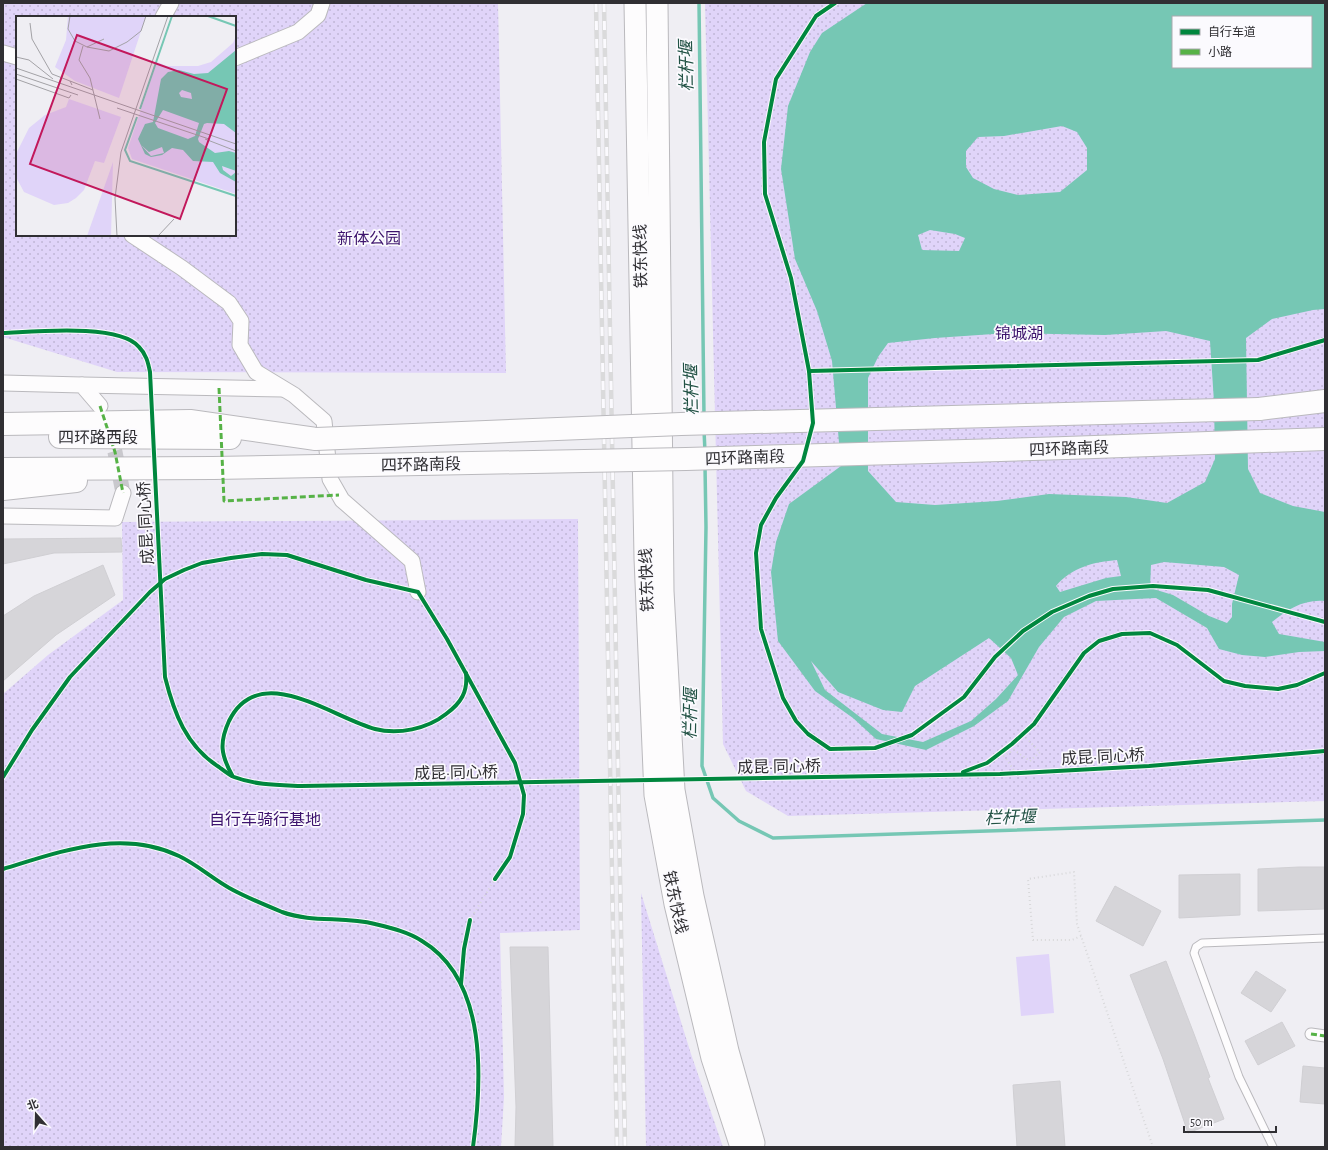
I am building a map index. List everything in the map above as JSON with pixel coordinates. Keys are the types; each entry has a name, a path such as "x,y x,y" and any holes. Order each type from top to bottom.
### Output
{"highway":[{"path":"1259,409 1325,401"},
{"name":"四环路南段","path":"218,438 316,439 681,424 1325,408"},
{"path":"3,424 190,420 316,439"},
{"name":"四环路西段","path":"3,437 218,438"},
{"name":"四环路南段","path":"213,468 686,459 1325,439"},
{"path":"1066,448 1325,452"},
{"name":"四环路西段","path":"3,469 213,468"},
{"path":"3,489 182,469"}],"main road":[{"name":"铁东快线","path":"636,3 645,558 655,795 675,904 712,1058 741,1147"},
{"name":"铁东快线","path":"657,3 663,591 674,790 693,896 726,1044 755,1147"}],"street":[{"path":"164,16 171,3"},
{"path":"236,58 298,32 318,15 322,3"},
{"path":"3,53 16,57"},
{"path":"134,236 182,268 229,303 241,322 240,345 256,372 294,395 324,421 330,479 342,500 412,561 418,592"},
{"path":"3,383 285,389"},
{"path":"82,385 100,406"},
{"path":"3,516 115,518 123,493"},
{"path":"1311,1034 1325,1036"}],"lane":[{"path":"1273,1147 1239,1077 1194,953 1196,948 1202,943 1325,938"}],"path":[{"path":"1017,739 1028,729"},
{"path":"1016,773 1004,756 1014,750 1030,761 1040,752 1022,734"},
{"path":"999,753 1006,749"},
{"path":"1008,773 1024,773"},
{"path":"1081,936 1072,940 1033,940 1028,879 1074,872 1077,924 1153,1147"},
{"path":"468,928 470,920 499,874"}],"green space":[{"name":"新体公园","path":"3,3 498,3 506,373 117,372 3,337"},
{"name":"锦城湖","path":"705,3 1325,3 1325,801 788,816 746,791 723,744"},
{"name":"自行车骑行基地","path":"578,519 580,930 500,933 504,1097 501,1147 3,1147 3,694 48,655 123,600 122,522"},
{"path":"641,893 691,1054 723,1147 646,1147"},
{"path":"1049,954 1054,1013 1021,1016 1016,957"}],"shaded area":[{"name":"锦城湖","path":"867,3 1325,3 1325,309 1313,310 1272,319 1246,338 1248,469 1260,493 1293,506 1325,512 1325,601 1303,603 1290,609 1272,622 1279,634 1325,642 1325,651 1299,652 1265,657 1242,655 1219,649 1207,628 1156,598 1096,601 1064,617 1039,647 1008,701 974,726 926,750 876,739 853,718 815,691 778,641 771,572 776,542 789,504 841,466 832,361 817,311 795,259 781,169 788,106 810,52 822,33","holes":["1062,126 1077,132 1087,148 1087,170 1060,192 1018,195 994,189 973,178 966,167 966,151 978,137 1004,136","930,230 955,234 965,238 959,251 922,250 918,235","1166,331 1210,341 1214,402 1215,459 1205,482 1167,503 1126,497 1049,494 997,501 935,505 896,502 868,471 868,378 878,357 888,343 1008,333 1105,335","1117,560 1121,576 1106,578 1060,592 1056,586 1069,574 1076,570 1100,562","1164,562 1224,567 1239,575 1232,604 1232,617 1227,623 1209,616 1173,595 1150,588 1151,565","989,638 1011,658 1018,675 996,699 971,721 923,742 882,734 825,690 811,661 838,692 883,710 902,712 915,686"]}],"building":[{"path":"121,538 122,552 54,553 3,564 3,539"},
{"path":"103,565 115,595 56,635 3,681 3,616 34,596"},
{"path":"1324,867 1324,909 1258,911 1258,869"},
{"path":"1240,874 1240,915 1179,918 1179,875"},
{"path":"1115,886 1161,911 1143,946 1096,921"},
{"path":"510,947 548,947 553,1147 515,1147 516,1107"},
{"path":"1166,961 1210,1077 1208,1078 1224,1119 1188,1133 1163,1059 1130,975"},
{"path":"1256,971 1286,990 1271,1012 1241,993"},
{"path":"1282,1022 1295,1046 1258,1065 1245,1041"},
{"path":"1303,1066 1325,1068 1325,1104 1300,1102"},
{"path":"1060,1081 1065,1147 1017,1147 1013,1085"}],"waterway":[{"name":"栏杆堰","path":"699,3 704,416"},
{"name":"栏杆堰","path":"704,430 705,452"},
{"name":"栏杆堰","path":"705,466 706,527 702,766 713,798 739,821 773,838 1325,820"}],"tunnel":[{"path":"108,429 115,452 123,493"}],"railway":[{"path":"596,3 617,1147"},
{"path":"604,3 625,1147"}],"marked path":[{"path":"219,388 224,501 339,495"},
{"path":"100,406 115,452 123,493"},
{"path":"1311,1034 1325,1036"}],"cycle path":[{"path":"835,3 816,16 776,79 764,142 765,194 791,278 809,371 813,423 803,461 776,498 761,525 756,553 761,629 783,698 796,721 808,734 830,749 875,748 912,735 964,697 995,657 1023,631 1052,612 1089,596 1113,589 1153,586 1208,590 1325,622"},
{"name":"成昆·同心桥","path":"3,333 54,331 95,332 129,339 139,347 145,355 150,372 165,677 177,716 190,739 208,759 230,775 242,780 267,784 301,786 1000,774 1149,766 1325,751"},
{"path":"809,371 1258,360 1325,340"},
{"path":"3,777 32,730 70,677 150,592 165,579 202,563 262,554 287,555 366,580 418,592 447,639 515,763 524,795 523,814 510,857 495,879"},
{"path":"963,772 987,763 1012,744 1034,724 1084,653 1099,641 1122,634 1150,633 1177,645 1224,681 1245,686 1278,689 1297,685 1325,673"},
{"path":"232,775 225,761 223,749 226,729 229,721 242,703 258,695 277,694 297,698 375,729 384,731 403,731 430,724 456,706 465,691 466,673"},
{"path":"3,869 68,850 113,843 135,844 157,848 179,856 233,890 282,912 316,919 352,920 375,924 417,938 444,959 459,981 470,1006 476,1034 478,1063 478,1093 473,1147"},
{"path":"461,984 464,949 470,920"}]}
